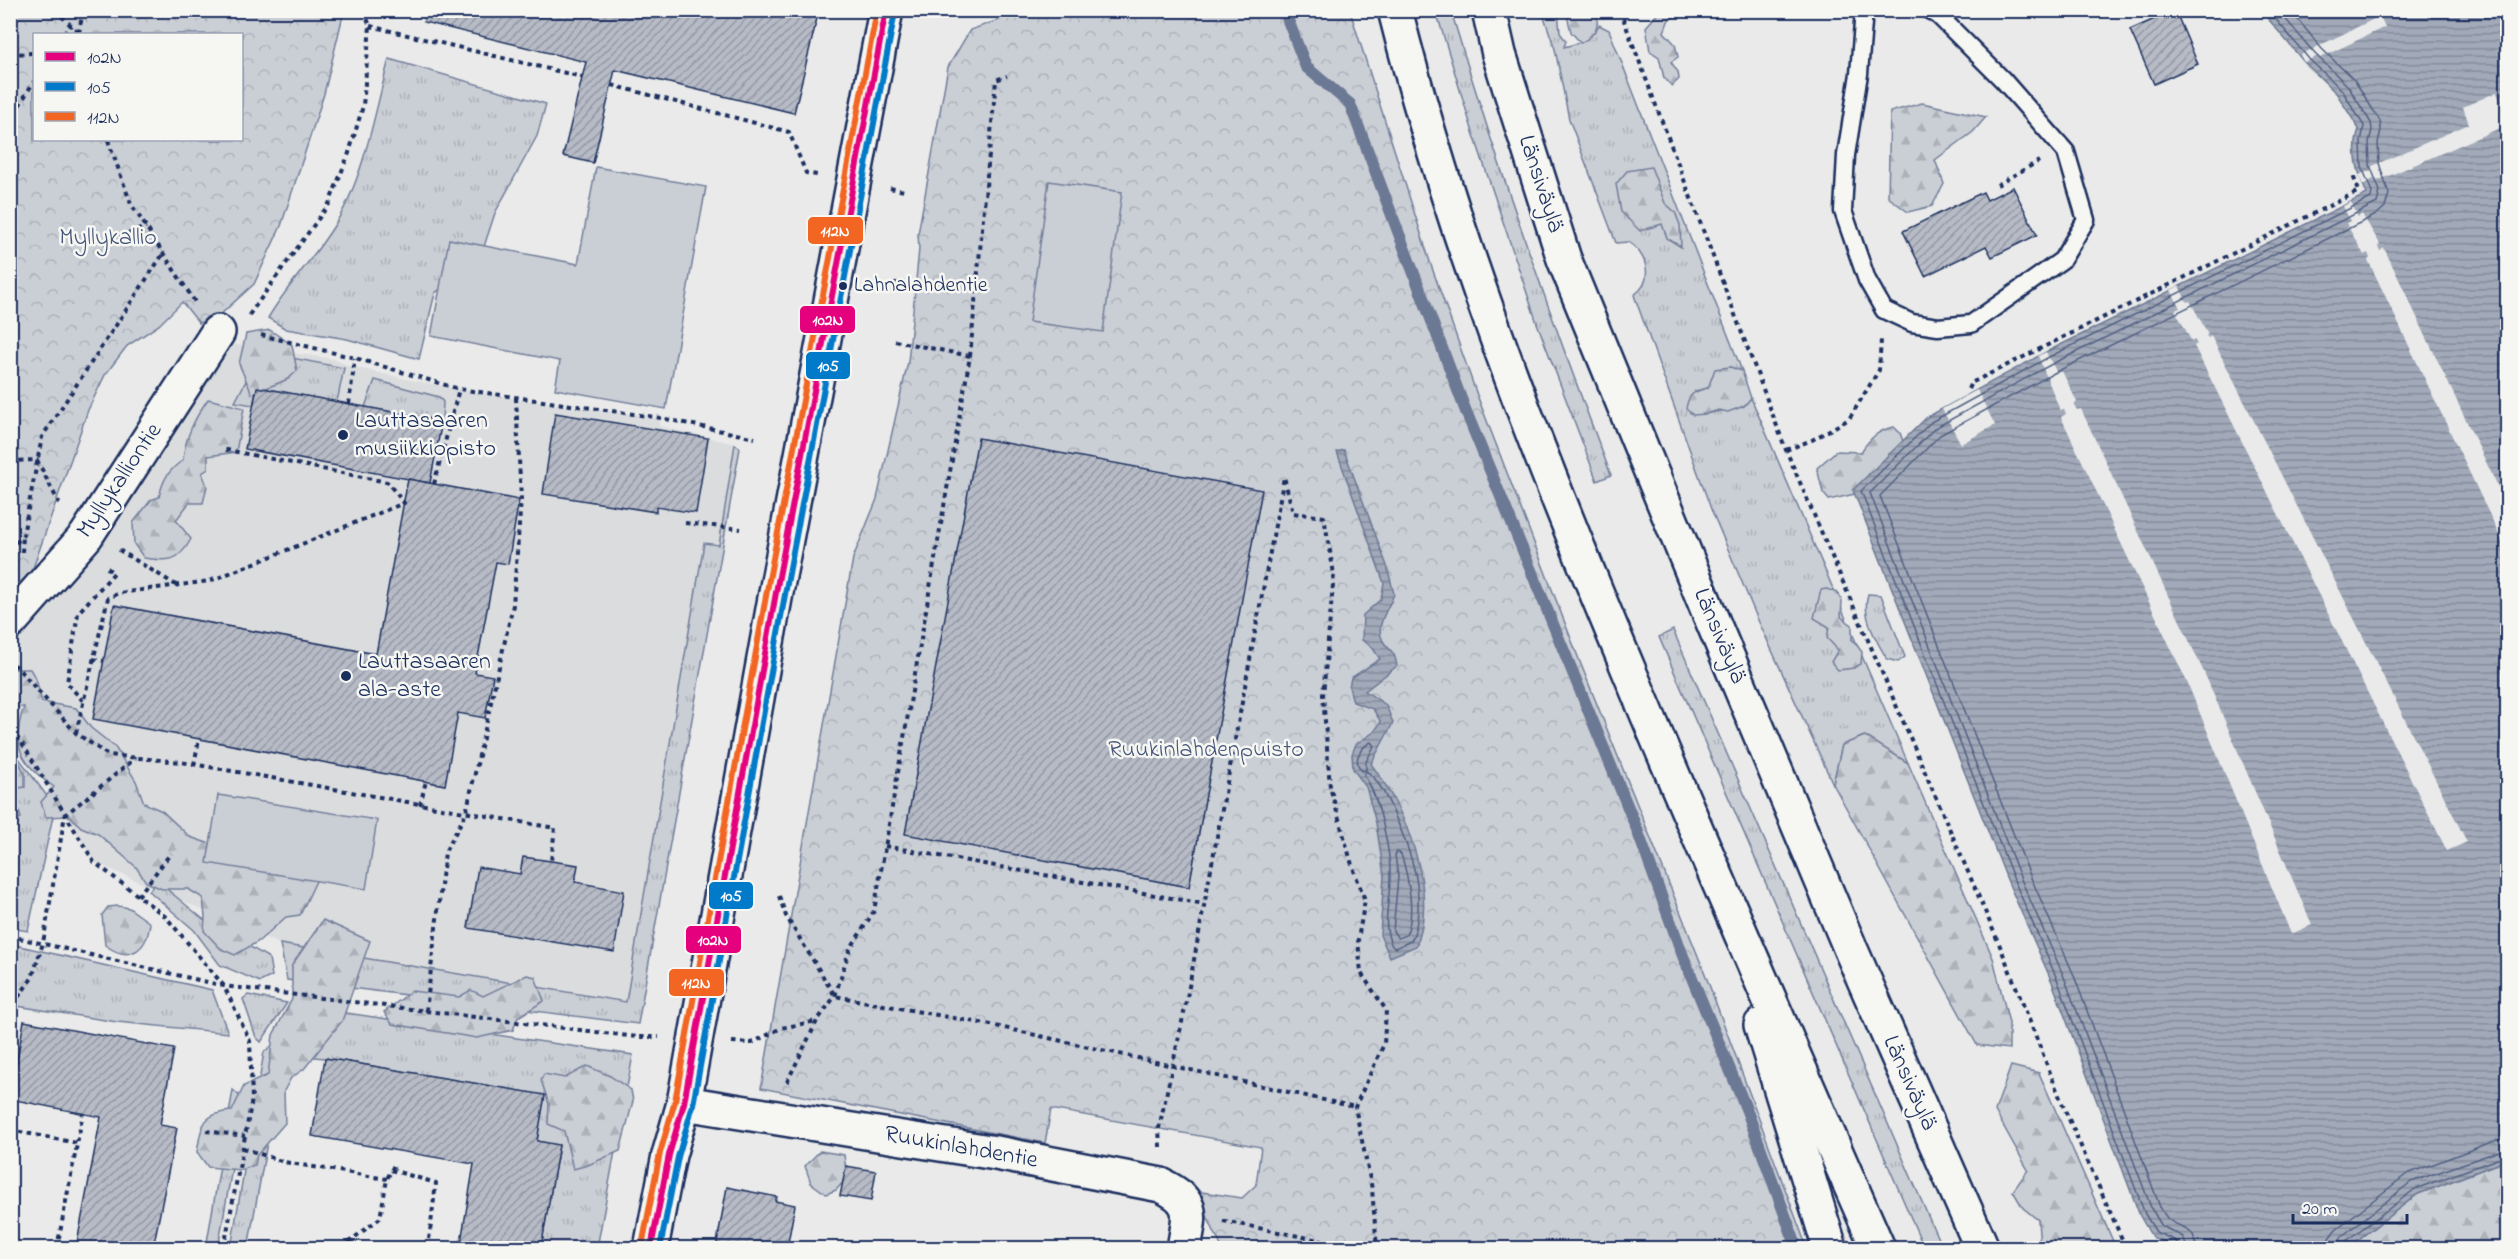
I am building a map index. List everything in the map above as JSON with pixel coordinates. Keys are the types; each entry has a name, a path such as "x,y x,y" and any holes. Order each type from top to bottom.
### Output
{"main road":[{"path":"651,1248 669,1155 684,1103 779,576 886,10"},
{"path":"1395,10 1415,87 1481,298 1555,494 1719,885 1878,1248"},
{"name":"Länsiväylä","path":"1489,10 1499,54 1564,259 1702,597 1814,862 1982,1248"},
{"name":"Myllykalliontie","path":"10,622 86,536 218,332"},
{"path":"1719,885 1830,1248"},
{"name":"Ruukinlahdentie","path":"684,1103 771,1115 996,1153 1161,1185 1181,1195 1190,1215"},
{"path":"1184,1248 1190,1215"}],"lane":[{"path":"1864,10 1859,74 1845,155 1843,212 1867,280 1884,310 1912,323 1938,327 1971,324 2062,260 2086,220 2066,152 2003,80 1939,16 1929,10"}],"path":[{"path":"55,10 78,33"},
{"path":"79,33 83,10"},
{"path":"218,332 234,328 252,313 329,204 349,153 363,106 370,26 364,10"},
{"path":"1630,10 1620,12 1786,450 2000,946 2064,1108 2126,1248"},
{"path":"65,33 71,25"},
{"path":"370,26 582,77"},
{"path":"10,54 33,53"},
{"path":"771,1115 818,1021 835,996 849,951 874,911 970,356 996,80 1007,76"},
{"path":"10,121 33,83"},
{"path":"612,85 789,132 806,173 855,182"},
{"path":"108,141 130,204 183,286"},
{"path":"1997,185 2063,148"},
{"path":"1968,389 1971,383 2360,191 2352,173"},
{"path":"103,243 146,227"},
{"path":"10,550 23,535 42,437 163,254"},
{"path":"894,283 907,284"},
{"path":"1786,450 1812,440 1849,419 1879,370 1884,310"},
{"path":"261,335 355,358 459,389 661,418 755,438"},
{"path":"895,341 970,356"},
{"path":"349,404 355,358"},
{"path":"434,484 459,389"},
{"path":"426,1011 445,852 466,813 513,604 521,499 516,399"},
{"path":"76,733 108,598 119,593 210,581 404,502 387,482 222,449"},
{"path":"10,461 38,460"},
{"path":"38,460 59,503 121,552 177,586"},
{"path":"1161,1185 1159,1128 1204,904 1284,477 1293,513 1324,517 1334,574 1323,695 1330,787 1352,865 1365,900 1358,939 1360,973 1386,1010 1384,1044 1355,1107 1372,1189 1377,1248"},
{"path":"685,523 741,529"},
{"path":"83,701 68,683 78,613 114,573 106,567"},
{"path":"93,659 104,661"},
{"path":"14,664 76,733 108,755 194,765 555,828 551,861"},
{"path":"10,730 22,743 94,862 166,917 224,986 250,1041 252,1099 224,1248"},
{"path":"194,765 199,739"},
{"path":"10,1013 32,978 43,943 65,815 136,758"},
{"path":"420,805 426,781"},
{"path":"885,846 1204,904"},
{"path":"138,896 171,853"},
{"path":"779,896 786,916 835,996 991,1025 1355,1107"},
{"path":"10,936 224,986 637,1037 648,1036"},
{"path":"752,1043 781,1028 818,1021"},
{"path":"57,1248 83,1113"},
{"path":"10,1131 77,1143"},
{"path":"206,1131 245,1136"},
{"path":"243,1148 284,1162 387,1179"},
{"path":"340,1248 380,1218 387,1179 394,1165"},
{"path":"391,1170 436,1183 428,1248"},
{"path":"1190,1215 1359,1248"}],"shaded area":[{"name":"Lauttasaaren ala-aste","path":"211,341 333,359 349,366 415,381 516,399 661,418 659,426 735,444 719,545 704,543 626,1002 280,944 94,862 22,743 11,730 10,622"}],"green space":[{"name":"Myllykallio","path":"11,11 344,11 324,94 281,226 254,284 222,313 199,323 182,302 159,325 127,346 105,375 88,410 32,571 11,592"},
{"name":"Ruukinlahdenpuisto","path":"1024,11 1350,11 1431,265 1477,395 1580,662 1704,971 1807,1248 1222,1248 1195,1191 1242,1198 1256,1185 1261,1147 1051,1109 1045,1143 761,1088 853,558 877,499 908,362 919,249 918,234 948,67 970,30"},
{"path":"1436,11 1451,11 1526,244 1611,475 1597,481 1537,323 1471,126"},
{"path":"1542,11 1558,11 1560,33 1566,41 1564,47 1585,40 1599,25 1609,30 1742,371 1730,367 1708,388 1695,391 1706,414 1744,406 1751,398 1908,763 1864,736 1842,745 1833,784 1758,620 1711,509 1634,295 1645,282 1644,260 1635,247 1628,242 1616,243 1569,119 1555,49"},
{"path":"1566,11 1597,11 1595,30 1590,37 1581,43 1571,32"},
{"path":"1660,11 1693,11 1669,19 1664,32 1675,44 1678,57 1671,62 1678,72 1679,79 1672,86 1664,78 1659,57 1650,51 1646,27"},
{"path":"389,59 546,104 537,136 495,213 473,280 452,281 435,293 419,359 347,339 286,329 268,318 329,234 355,184"},
{"path":"1922,103 1986,117 1973,132 1935,160 1944,184 1932,206 1908,212 1888,197 1890,112"},
{"path":"596,167 706,187 666,409 555,389 560,361 431,336 449,239 578,264"},
{"path":"1651,167 1665,203 1675,212 1680,225 1681,247 1667,238 1662,224 1640,231 1621,212 1616,184 1627,171"},
{"path":"1049,181 1122,192 1103,332 1029,322"},
{"path":"270,330 292,345 297,371 288,379 252,394 239,364 246,334"},
{"path":"261,352 344,368 337,402 257,387 253,405 235,402"},
{"path":"1730,367 1742,371 1751,398 1744,406 1728,412 1719,410 1693,415 1686,409 1692,394 1708,388 1715,369"},
{"path":"375,380 439,397 443,402 442,421 365,407"},
{"path":"208,399 244,408 236,452 208,456 208,469 202,473 207,486 203,503 189,503 176,520 191,539 187,547 172,559 144,558 134,544 133,523 151,500 159,497 167,476 183,460 191,428"},
{"path":"1894,427 1900,433 1906,449 1859,493 1829,500 1823,493 1817,468 1836,451 1861,452 1874,436"},
{"path":"735,444 740,448 638,1024 287,980 280,944 626,1002 704,543 719,545"},
{"path":"1821,590 1837,592 1842,601 1841,617 1852,625 1852,639 1862,652 1861,664 1854,668 1838,670 1831,662 1838,650 1827,638 1829,627 1814,618"},
{"path":"1868,594 1881,595 1905,657 1898,662 1887,659 1874,636 1866,611"},
{"path":"1673,630 1942,1248 1924,1248 1659,637"},
{"path":"10,669 30,669 36,679 42,702 76,708 91,728 115,747 136,781 144,803 162,811 190,837 236,853 306,851 316,881 300,915 286,917 259,941 235,955 221,949 204,931 203,898 188,889 162,889 146,882 136,867 98,834 81,827 70,816 46,817 41,802 54,787 34,771 22,753 18,733 24,707 11,707"},
{"path":"1865,736 1908,763 1993,958 2009,1023 2009,1049 1977,1045 1833,784 1842,745"},
{"path":"10,746 55,807 28,931 11,928"},
{"path":"11,760 18,760 25,774 25,787 12,789 21,818 11,822"},
{"path":"218,795 377,820 366,889 207,863"},
{"path":"157,881 203,919 269,958 272,976 260,982 220,965 194,930 149,891"},
{"path":"108,907 129,908 150,923 141,947 129,953 122,953 105,945 102,915"},
{"path":"323,920 370,941 342,1021 304,1069 291,1078 284,1091 285,1123 257,1155 255,1165 241,1170 208,1167 197,1152 202,1128 205,1122 214,1115 232,1111 244,1086 268,1075 273,1035 292,999 292,965"},
{"path":"11,944 212,990 228,1033 117,1022 11,1005"},
{"path":"527,975 535,977 544,1001 518,1017 513,1030 477,1038 392,1024 384,1012 412,991 459,997 471,990 483,996"},
{"path":"248,995 287,1003 261,1042 256,1037 243,999"},
{"path":"319,1009 633,1055 597,1248 541,1248 559,1145 537,1141 544,1095 325,1058 283,1054 248,1248 231,1248 264,1052"},
{"path":"587,1066 610,1076 631,1090 633,1101 620,1151 573,1169 564,1131 548,1124 549,1104 541,1080 544,1074 565,1078"},
{"path":"2011,1066 2039,1073 2116,1248 2040,1248 2038,1220 2023,1208 2013,1191 2028,1170 1995,1111"},
{"path":"233,1090 244,1100 218,1248 206,1248"},
{"path":"820,1151 844,1155 847,1178 836,1190 826,1194 811,1183 805,1166"},
{"path":"2507,1160 2507,1248 2347,1248 2418,1194"}],"water":[{"path":"2252,11 2507,11 2507,1160 2418,1194 2347,1248 2179,1248 2152,1237 2140,1216 2052,982 2008,882 1853,490 1927,417 2046,352 2367,194 2356,154 2359,129 2337,94 2304,62 2265,15"},
{"path":"1344,450 1387,566 1394,594 1380,629 1383,641 1393,653 1397,666 1365,691 1386,705 1393,723 1371,764 1396,803 1415,851 1421,876 1422,924 1416,946 1390,957 1380,935 1384,876 1376,823 1366,787 1353,769 1352,754 1356,744 1374,732 1381,722 1373,709 1353,702 1349,687 1351,678 1380,659 1372,647 1362,640 1363,615 1381,599 1384,583 1337,452"}],"pier":[{"path":"2380,16 2385,27 2320,58 2318,56 2304,62 2300,55"},
{"path":"2497,92 2507,125 2377,181 2375,178 2363,185 2359,175 2372,170 2370,167 2469,124 2463,107"},
{"path":"2351,202 2358,217 2362,214 2380,244 2378,246 2380,251 2384,248 2507,506 2507,551 2368,260 2370,258 2368,253 2364,255 2346,223 2350,221 2343,206"},
{"path":"2179,286 2187,302 2190,301 2208,334 2206,335 2208,338 2211,336 2467,842 2447,851 2194,346 2197,344 2194,340 2192,342 2175,310 2180,308 2171,290"},
{"path":"2046,352 2057,373 2062,371 2077,402 2074,405 2077,410 2081,409 2207,679 2312,925 2291,934 2187,682 2061,417 2066,414 2064,409 2060,410 2038,356"},
{"path":"1977,390 1995,425 1961,444 1942,409"}],"building":[{"path":"425,10 819,10 794,113 615,70 593,163 563,156 586,62 424,22"},
{"path":"2175,10 2198,64 2154,84 2130,30"},
{"path":"2013,187 2037,235 1992,257 1986,246 1925,276 1903,231 1983,192 1987,200"},
{"name":"Lauttasaaren musiikkiopisto","path":"257,387 442,421 430,483 245,449"},
{"path":"555,413 708,438 696,513 656,507 656,512 543,494"},
{"path":"978,438 1262,490 1189,887 905,834"},
{"path":"408,479 519,500 508,564 496,562 475,673 493,676 485,718 458,713 445,785 93,719 114,605 376,654"},
{"path":"523,857 578,865 575,882 624,891 614,952 468,928 478,867 520,874"},
{"path":"24,1021 174,1049 160,1125 177,1128 153,1248 76,1248 101,1117 10,1099"},
{"path":"325,1058 545,1095 537,1141 559,1145 541,1248 460,1248 474,1164 312,1136"},
{"path":"846,1166 876,1171 871,1201 840,1196"},
{"path":"727,1187 777,1197 775,1201 795,1205 787,1248 716,1248"}],"waterway":[{"path":"1284,10 1306,67 1350,104 1465,409 1636,827 1683,956 1747,1111 1797,1248"}],"transit line":[{"name":"112N","path":"642,1246 660,1153 675,1101 768,585 877,10"},
{"name":"102N","path":"651,1248 669,1155 684,1103 777,587 886,10"},
{"name":"105","path":"660,1248 678,1157 693,1105 786,589 895,12"}],"place":[{"name":"Lahnalahdentie","path":"843,286"},
{"name":"Lauttasaaren musiikkiopisto","path":"343,435"},
{"name":"Lauttasaaren ala-aste","path":"346,676"}]}
